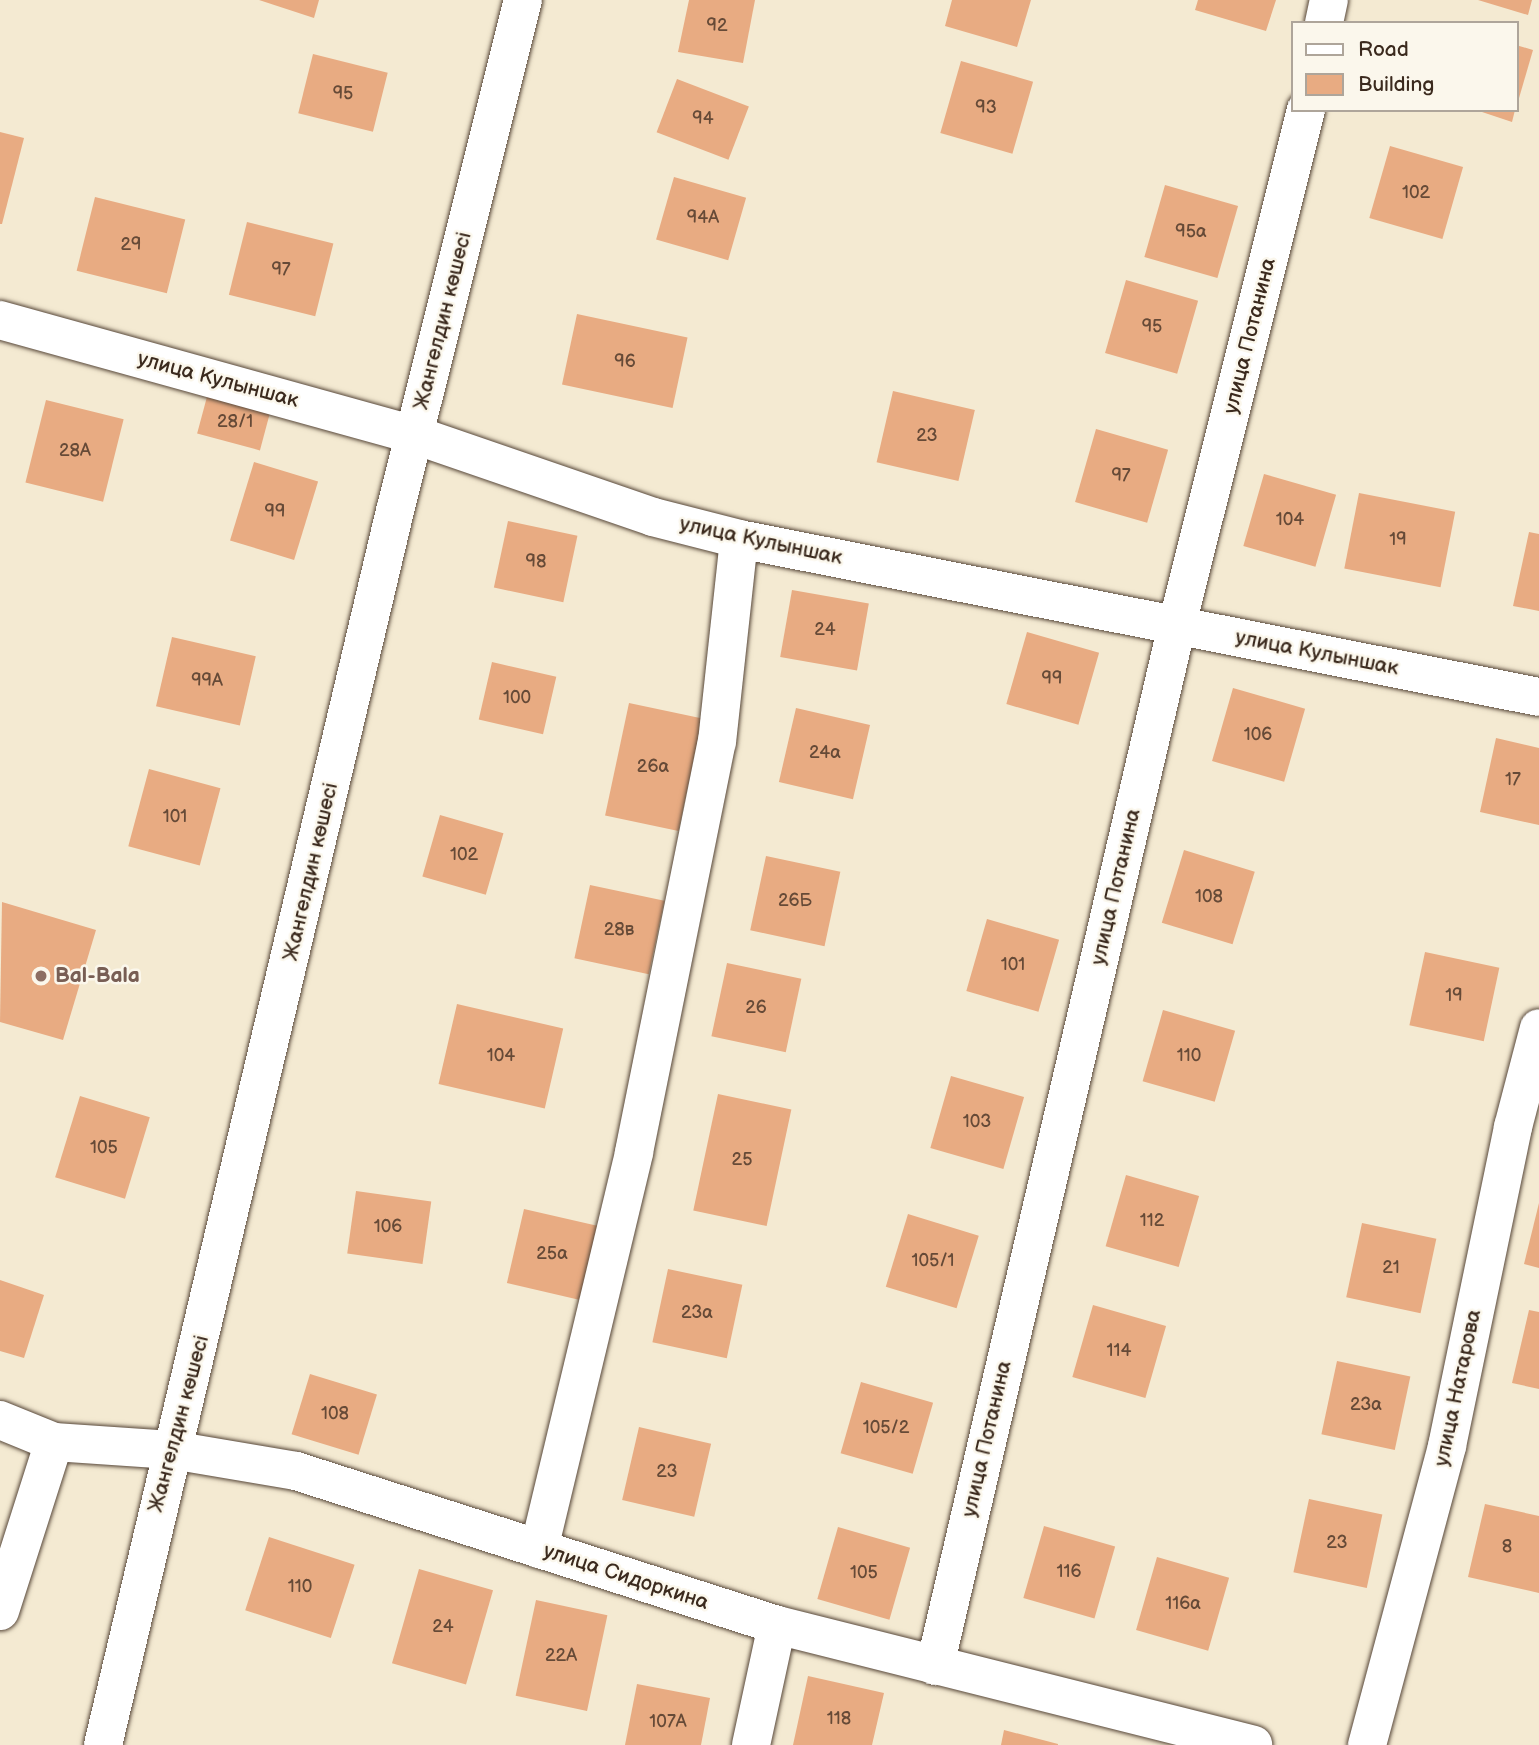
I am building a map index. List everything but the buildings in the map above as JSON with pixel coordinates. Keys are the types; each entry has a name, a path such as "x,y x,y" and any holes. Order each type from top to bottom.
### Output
{"street":[{"name":"Жангелдин көшесі","path":"103,1745 415,435 523,0"},
{"path":"1324,21 1329,0"},
{"name":"улица Потанина","path":"934,1666 1177,625 1305,112"},
{"name":"улица Кулыншак","path":"0,320 415,435 653,517 739,538 1539,697"},
{"path":"538,1549 634,1152 718,742 739,538"},
{"name":"улица Натарова","path":"1367,1745 1447,1446 1513,1127 1539,1028"},
{"name":"улица Сидоркина","path":"0,1420 54,1442 172,1450 296,1471 777,1625 1253,1745"},
{"path":"0,1611 54,1442"},
{"path":"751,1745 777,1625"}],"place":[{"name":"Bal-Bala","path":"41,976"}]}
